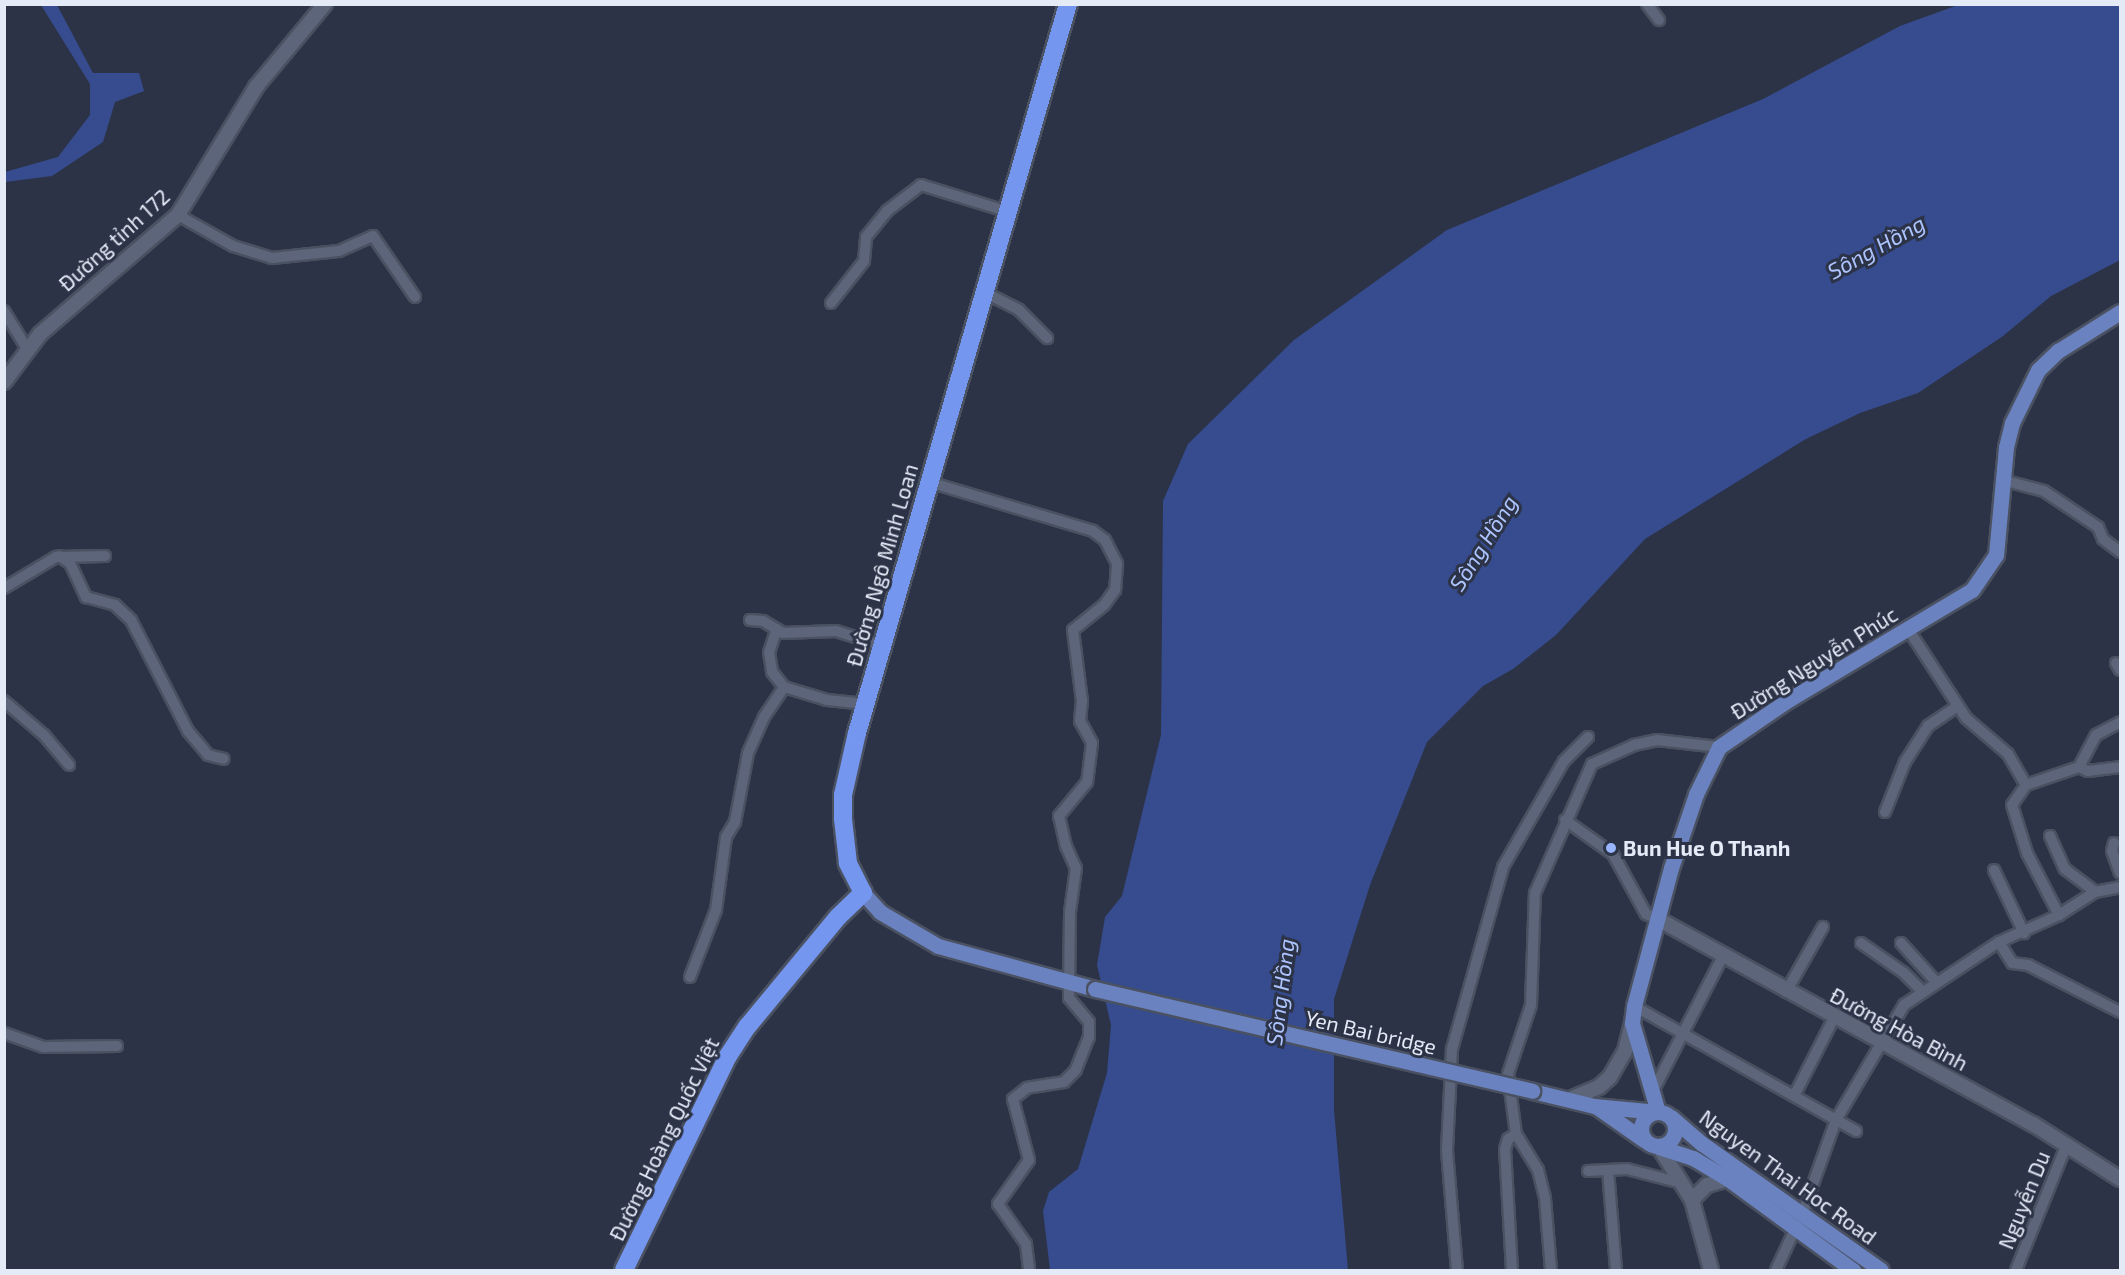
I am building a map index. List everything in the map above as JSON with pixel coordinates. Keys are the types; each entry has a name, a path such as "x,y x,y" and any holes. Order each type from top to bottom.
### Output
{"highway":[{"name":"Đường Ngô Minh Loan","path":"863,894 848,863 843,807 866,704 1068,4"},
{"name":"Đường Hoàng Quốc Việt","path":"624,1270 728,1056 747,1028 838,917 863,894"}],"main road":[{"name":"Đường Nguyễn Phúc","path":"1665,1114 1652,1093 1632,1023 1634,1006 1656,918 1696,794 1719,747 1972,590 1987,572 1996,555 2002,480 2012,423 2038,370 2058,351 2121,312"},
{"name":"Đường Ngô Minh Loan","path":"863,894 880,912 938,946 1095,989"},
{"name":"Yen Bai bridge","path":"1095,989 1568,1100"},
{"path":"1568,1100 1594,1106 1665,1114 1676,1128 1674,1139 1659,1147 1644,1140 1594,1106"},
{"path":"1644,1140 1641,1130 1644,1119 1665,1114"},
{"name":"Nguyen Thai Hoc Road","path":"1665,1114 1701,1143 1803,1212 1881,1270"},
{"name":"Nguyen Thai Hoc Road","path":"1659,1147 1693,1158 1728,1179 1853,1270"}],"street":[{"name":"Đường tỉnh 172","path":"4,382 27,347 178,215 256,87 325,4"},
{"path":"1647,4 1659,20"},
{"path":"831,303 864,261 866,237 887,211 921,185 1009,212"},
{"path":"178,215 233,246 278,259 339,251 373,236 415,297"},
{"path":"986,294 1019,310 1047,338"},
{"path":"4,311 27,347"},
{"path":"2002,480 2044,490 2098,527 2103,539 2121,552"},
{"path":"929,482 1093,531 1105,540 1117,564 1115,590 1104,605 1073,630 1082,700 1080,721 1092,743 1087,782 1059,816 1066,846 1076,867 1070,912 1069,998 1089,1022 1089,1037 1076,1070 1064,1082 1027,1088 1013,1099 1029,1160 998,1204 1026,1244 1029,1270"},
{"path":"60,556 70,563 86,597 116,605 131,620 188,731 208,755 224,759"},
{"path":"4,588 60,556 105,556"},
{"path":"750,620 763,621 776,631 836,631 884,646"},
{"path":"1908,629 1959,706 2008,754 2026,785"},
{"path":"776,631 769,652 772,672 784,687 828,700 866,704"},
{"path":"690,978 716,910 726,837 735,822 748,753 764,717 784,687"},
{"path":"4,701 45,735 69,765"},
{"path":"1886,813 1905,762 1928,726 1959,706"},
{"path":"2079,767 2096,735 2121,722"},
{"path":"1456,1270 1447,1150 1452,1049 1503,867 1551,780 1564,761 1588,737"},
{"path":"1551,1270 1545,1198 1538,1170 1516,1134 1508,1074 1531,1005 1535,893 1586,772 1601,758 1657,740 1719,747"},
{"path":"2059,915 2026,853 2012,805 2026,785 2079,767 2088,771 2121,768"},
{"path":"1565,820 1613,854 1646,914 1656,918"},
{"path":"2050,836 2065,869 2095,892"},
{"path":"2114,843 2112,851 2121,873"},
{"path":"1994,870 2024,933"},
{"path":"1776,1270 1803,1212 1836,1120 1879,1043 1904,1005 1999,942 2024,933 2059,915 2095,892 2121,887"},
{"name":"Đường Hòa Bình","path":"1656,918 1786,992 2067,1144 2121,1179"},
{"path":"1786,992 1823,927"},
{"path":"1999,942 2012,963 2046,973 2121,1012"},
{"path":"1861,943 1904,973 1923,992"},
{"path":"1901,944 1936,982"},
{"path":"1652,1093 1723,956"},
{"path":"1634,1006 1856,1131"},
{"path":"1794,1096 1834,1018"},
{"path":"1568,1100 1599,1087 1610,1077 1625,1050 1632,1023"},
{"path":"4,1033 43,1047 117,1046"},
{"path":"1512,1270 1505,1149 1508,1138 1516,1134"},
{"name":"Nguyễn Du","path":"2016,1270 2067,1144"},
{"path":"1659,1147 1692,1200 1711,1270"},
{"path":"1588,1171 1627,1169 1681,1183"},
{"path":"1608,1170 1616,1270"},
{"path":"1692,1200 1707,1185 1728,1179"}],"water":[{"path":"41,5 57,5 93,73 139,73 144,91 115,102 103,142 52,176 5,182 5,172 58,157 90,115 90,84"},
{"name":"Sông Hồng","path":"1958,5 2120,5 2120,260 2051,296 2003,336 1918,393 1860,413 1804,440 1645,539 1556,635 1513,669 1483,686 1427,742 1370,885 1334,999 1334,1110 1348,1270 1050,1270 1043,1211 1049,1192 1078,1169 1107,1073 1111,1025 1097,965 1105,917 1122,896 1161,735 1163,501 1188,444 1294,340 1447,230 1763,99 1900,26"}],"place":[{"name":"Bun Hue O Thanh","path":"1611,848"}]}
